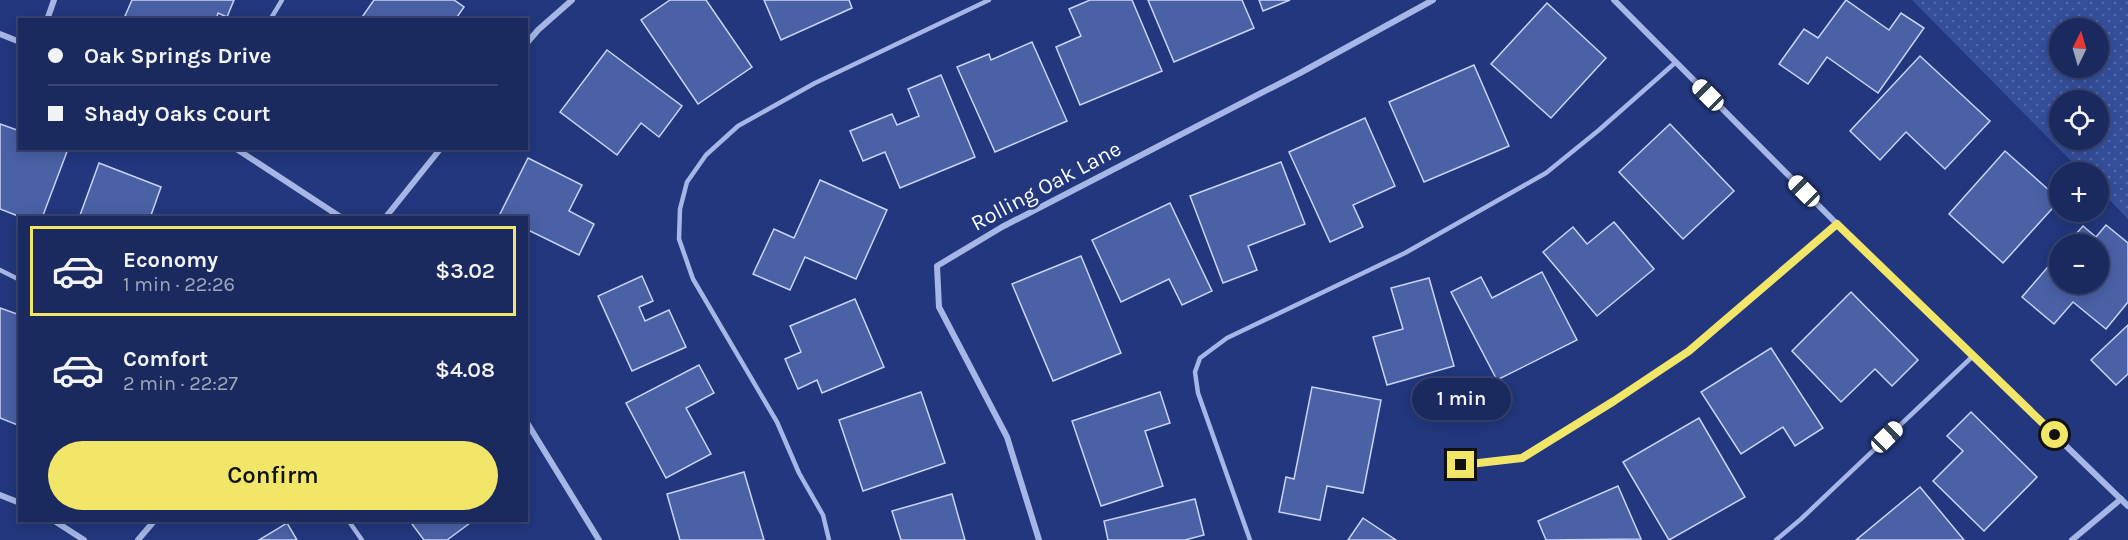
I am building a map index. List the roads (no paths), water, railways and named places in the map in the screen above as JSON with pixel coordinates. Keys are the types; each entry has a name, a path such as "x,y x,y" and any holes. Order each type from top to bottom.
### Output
{"street":[{"path":"48,18 54,0"},
{"path":"528,42 572,0"},
{"name":"Rolling Oak Lane","path":"1039,540 1007,437 939,307 938,266 1002,227 1289,79 1433,0"},
{"path":"1614,0 1837,224 2128,506"},
{"path":"0,34 18,41"},
{"path":"238,150 339,216"},
{"path":"387,216 439,150"},
{"path":"1461,465 1522,458 1614,401 1689,351 1837,224"},
{"path":"528,425 599,540"},
{"path":"0,495 18,502"},
{"path":"2072,540 2121,499"},
{"path":"56,522 84,540"},
{"path":"138,540 153,522"}],"lane":[{"path":"271,18 282,0"},
{"path":"829,540 823,515 799,472 777,422 693,279 679,239 680,209 687,182 706,155 738,126 816,83 989,0"},
{"path":"1250,540 1198,393 1195,372 1200,358 1227,338 1405,253 1546,173 1676,62"},
{"path":"0,270 18,279"},
{"path":"1776,540 1973,356"},
{"path":"349,522 362,540"}]}
